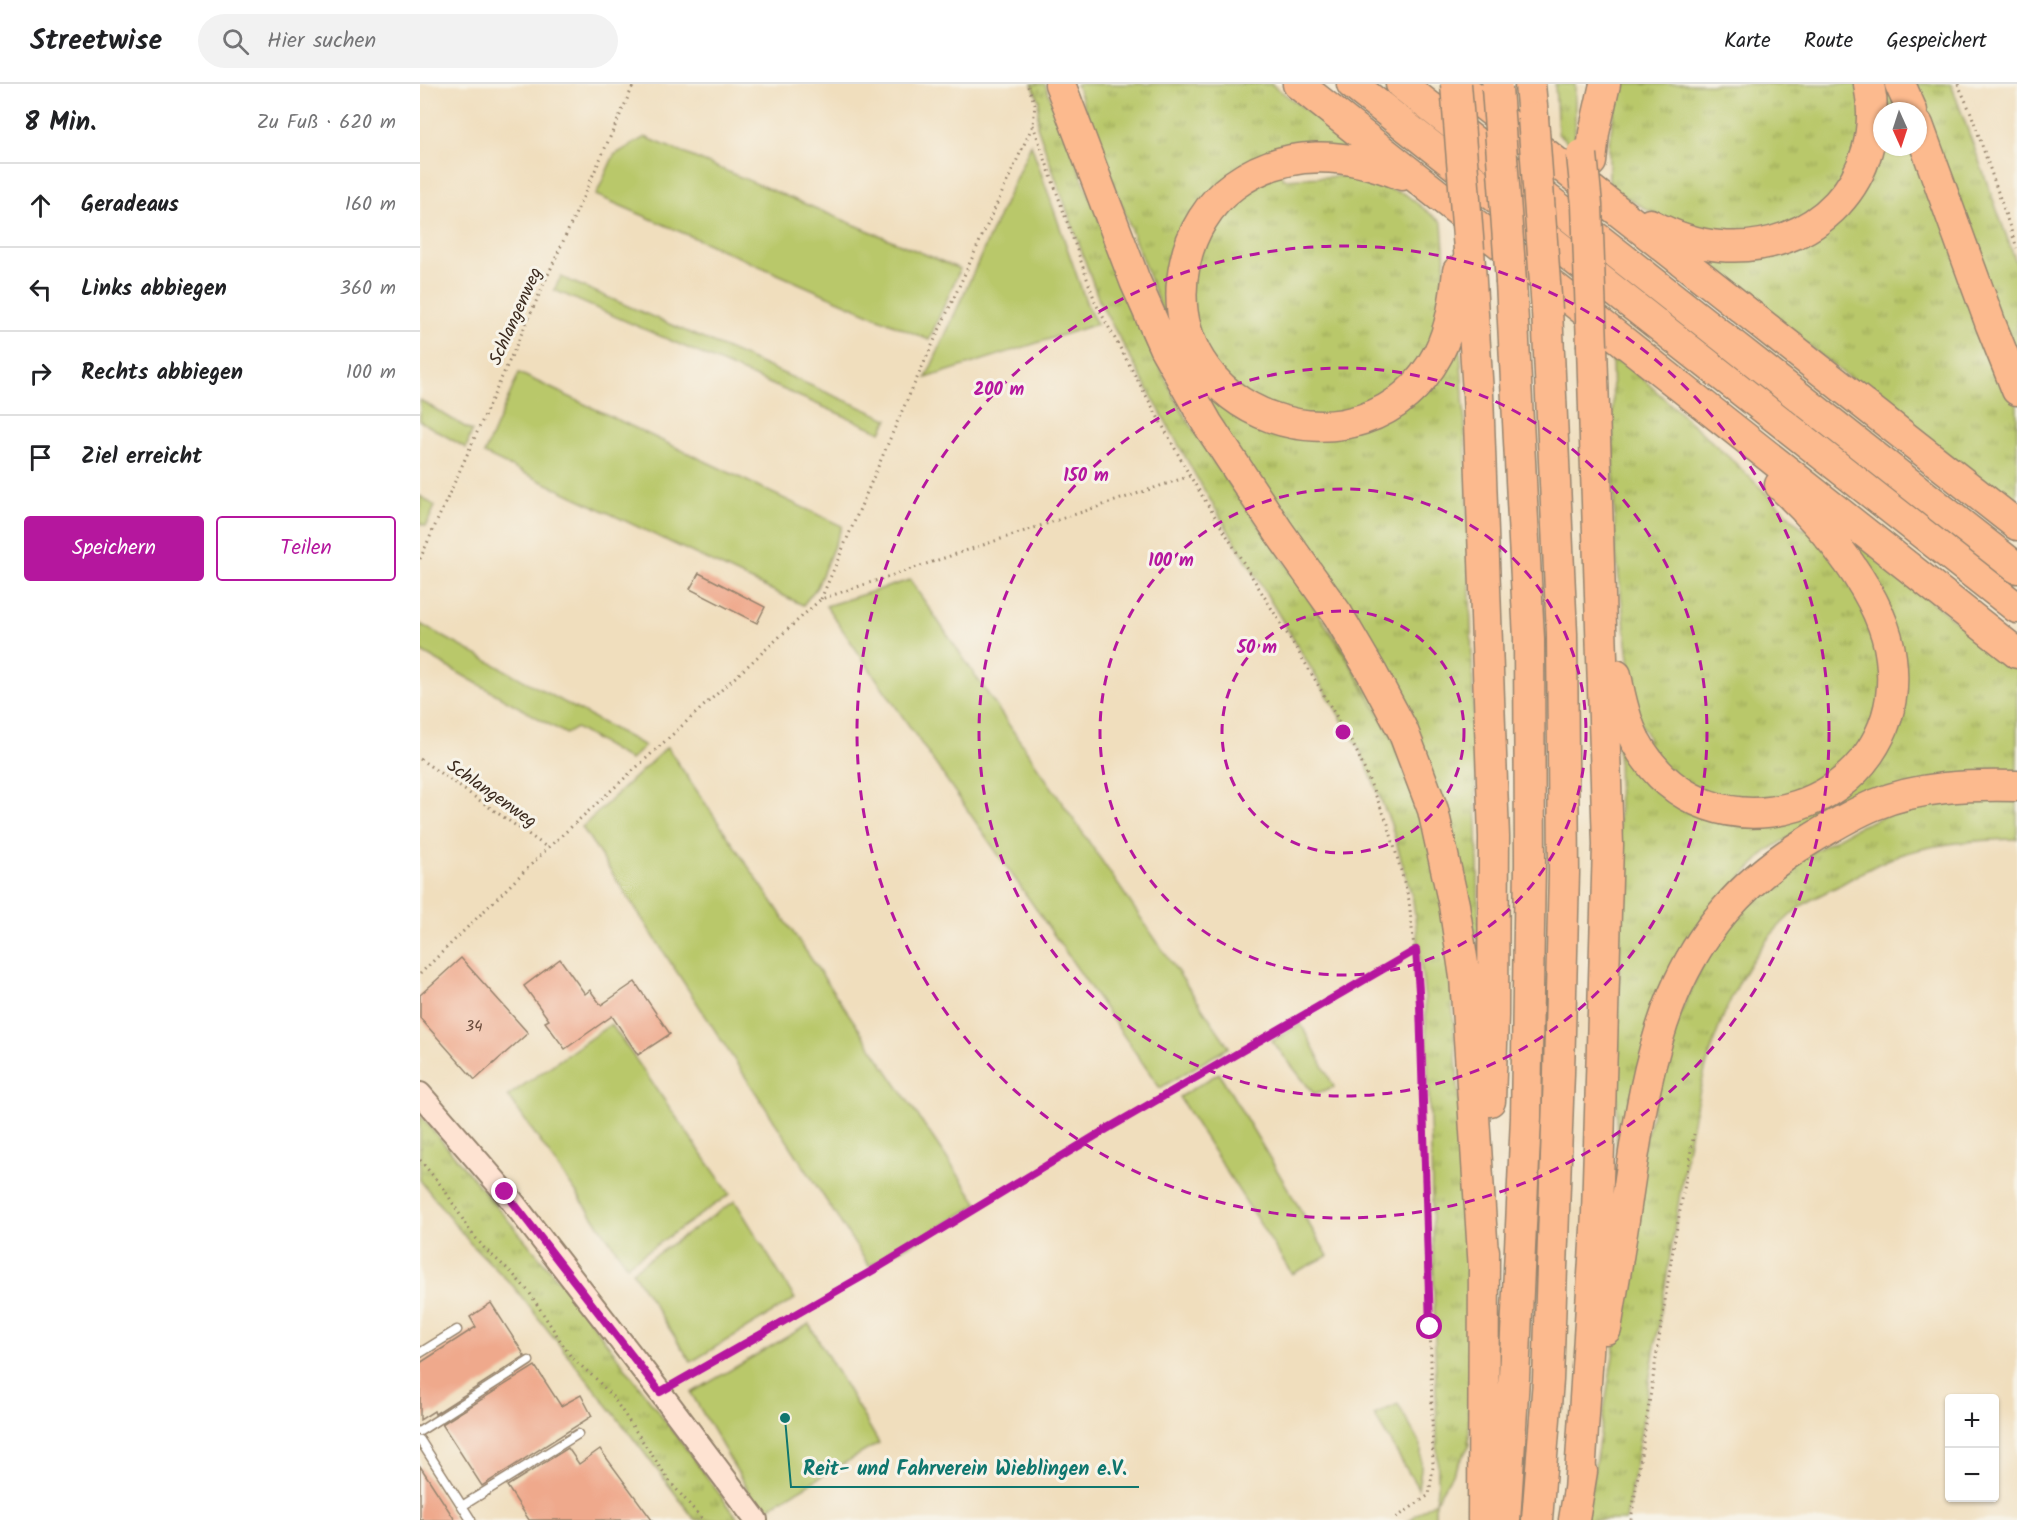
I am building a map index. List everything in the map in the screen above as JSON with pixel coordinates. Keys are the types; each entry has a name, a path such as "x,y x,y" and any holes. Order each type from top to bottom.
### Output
{"highway":[{"path":"1060,84 1164,347 1207,423 1338,615 1372,673 1403,731 1433,810 1454,905 1465,977 1484,1270"},
{"path":"1298,84 2017,653"},
{"path":"1352,84 2017,608"},
{"path":"1401,84 2017,568"},
{"path":"1456,84 1464,200 1464,245 1478,394 1494,837 1493,1016 1484,1270 1483,1520"},
{"path":"1456,84 1593,201 2017,525"},
{"path":"1530,84 1547,310 1562,634 1564,873 1548,1380 1537,1520"},
{"path":"1579,1491 1596,1213 1608,845 1593,346 1593,201 1586,159 1582,84"},
{"path":"1586,159 1605,84"},
{"path":"1593,201 1689,241 1719,246 1745,246 1789,237 1808,228 1829,213 1845,196 1857,177 1866,157 1871,134 1873,115 1869,84"},
{"path":"1900,84 1908,102"},
{"path":"1497,86 1511,282 1529,639 1530,864 1526,1117 1505,1520"},
{"path":"1927,150 1990,325 2017,390"},
{"path":"1434,191 1381,167 1321,156 1281,161 1245,177 1229,189 1203,219 1186,255 1181,294 1188,333 1195,352 1218,384 1233,398 1267,417 1286,423 1326,427 1365,418 1383,410 1407,392 1438,354 1446,335 1464,245"},
{"path":"1600,573 1616,677 1627,721 1646,757 1674,786 1691,797 1729,811 1759,813 1789,810 1808,803 1843,783 1870,753 1888,716 1892,697 1892,678 1891,657 1886,637 1866,589 1832,540 1784,488 1718,429 1701,403"},
{"path":"1574,1520 1623,1228 1640,1111 1657,1037 1676,986 1699,945 1727,906 1761,872 1839,822 1876,804 1917,792 1968,784 2017,786"}],"main road":[{"path":"420,1094 505,1192 756,1520"}],"lane":[{"path":"420,1353 457,1330"},
{"path":"420,1431 529,1361"},
{"path":"462,1506 578,1434"},
{"path":"420,1440 471,1520"}],"path":[{"name":"Schlangenweg","path":"420,559 634,84"},
{"path":"821,599 902,411 1033,125 1035,104 1027,84"},
{"path":"1958,84 1971,113 2017,248"},
{"path":"1033,125 1096,304 1191,476 1308,666 1356,750 1388,824 1409,900 1420,1005 1428,1211 1433,1467 1429,1495 1393,1520"},
{"path":"420,974 548,848 821,599 1191,476"},
{"name":"Schlangenweg","path":"420,759 548,848"},
{"path":"660,1392 877,1268 1105,1130 1416,950"},
{"path":"1631,1520 1673,1249 1694,1134"},
{"path":"420,1160 444,1189 470,1231 485,1250 511,1272 529,1292 571,1357 612,1396 671,1483 703,1520"}],"green space":[{"path":"1032,84 1045,84 1145,335 1177,403 1213,461 1285,562 1343,652 1391,736 1423,819 1446,911 1470,1261 1469,1446 1435,1502 1438,1482 1431,1146 1425,998 1413,900 1391,824 1360,750 1197,478 1100,303 1037,126 1039,100"},
{"path":"1076,84 1271,84 1364,153 1273,154 1283,179 1344,176 1405,194 1442,223 1445,263 1438,316 1453,346 1460,348 1465,426 1479,949 1459,860 1196,383 1164,317"},
{"path":"1555,84 1575,84 1575,148 1558,134"},
{"path":"1619,84 1951,84 2017,265 2017,510 1687,250 1809,241 1815,249 1798,222 1732,236 1673,225 1609,187 1609,143"},
{"path":"645,137 960,269 929,340 596,195 614,155"},
{"path":"1031,144 1088,308 1097,324 926,378"},
{"path":"561,277 888,419 881,432 554,290"},
{"path":"1612,351 1733,461 1804,530 1826,516 2017,669 2017,776 1823,816 1767,851 1725,895 1632,1095 1616,1153 1620,952 1618,730 1650,741 1636,714 1615,547"},
{"path":"519,373 842,526 817,587 803,605 484,454"},
{"path":"420,400 472,431 466,448 420,421"},
{"path":"420,496 435,506 426,526 420,523"},
{"path":"910,580 1229,1047 1160,1088 826,606"},
{"path":"420,624 645,746 630,760 576,728 566,734 420,651"},
{"path":"667,747 978,1204 919,1240 869,1266 582,827"},
{"path":"1954,799 2017,799 2017,839 1970,841 1922,849 1872,867 1800,907 1769,937 1744,974 1724,1015 1708,1059 1696,1105 1626,1520 1586,1520 1626,1277 1642,1153 1674,1027 1703,964 1733,921 1767,887 1807,855 1857,827 1903,809"},
{"path":"611,1024 730,1194 627,1265 508,1096"},
{"path":"1301,1024 1334,1087 1314,1094 1272,1041"},
{"path":"1219,1073 1328,1256 1292,1274 1179,1097"},
{"path":"420,1115 571,1295 739,1520 695,1520 513,1286 470,1243 420,1180"},
{"path":"735,1201 795,1299 691,1362 632,1271"},
{"path":"809,1324 879,1443 761,1512 691,1393"},
{"path":"1398,1404 1421,1446 1418,1488 1374,1415"},
{"path":"1435,1502 1435,1520 1409,1520"}],"building":[{"path":"699,573 765,607 757,623 690,589"},
{"path":"461,958 528,1033 475,1080 420,1018 420,995"},
{"path":"560,959 585,994 590,990 601,1005 635,982 670,1034 638,1055 612,1016 565,1049 545,1022 549,1020 524,986"},
{"path":"491,1303 525,1356 435,1414 434,1411 420,1420 420,1363 476,1327 470,1317"},
{"path":"535,1366 561,1406 581,1395 592,1416 482,1486 442,1424"},
{"path":"568,1448 579,1464 600,1449 652,1520 529,1520 507,1486"},
{"path":"420,1466 455,1520 420,1520"}],"place":[{"name":"Reit- und Fahrverein Wieblingen e.V.","path":"785,1418"}],"route":[{"path":"505,1192 660,1392 877,1268 1105,1130 1416,950 1428,1211 1430,1327"}]}
